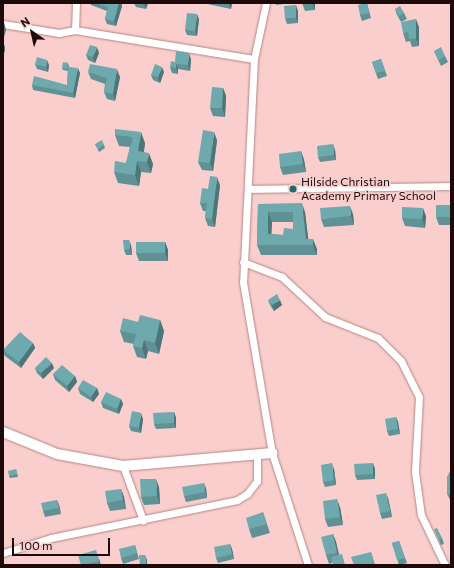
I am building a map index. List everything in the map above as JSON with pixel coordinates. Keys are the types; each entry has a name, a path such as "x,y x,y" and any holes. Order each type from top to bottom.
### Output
{"main road":[{"path":"3,432 57,454 123,466 272,452"}],"street":[{"path":"75,30 76,3"},
{"path":"266,3 254,59 243,262 246,314 272,452 308,565"},
{"path":"3,24 59,33 75,30 254,59"},
{"path":"248,189 451,186"},
{"path":"243,262 282,277 325,317 378,338 401,361 419,397 415,472 421,515 445,565"},
{"path":"3,554 51,538 217,505 247,494 257,481 257,454"},
{"path":"123,466 143,520"}],"building":[{"path":"96,3 119,3 114,21 105,19 108,7"},
{"path":"367,3 369,13 360,15 358,5"},
{"path":"296,5 296,18 285,18 284,6"},
{"path":"400,6 404,13 399,16 395,9"},
{"path":"187,13 197,14 195,31 185,30"},
{"path":"416,19 416,38 409,39 408,32 403,33 401,22"},
{"path":"90,45 97,47 93,57 86,55"},
{"path":"441,47 445,56 439,60 434,51"},
{"path":"176,51 189,53 188,65 176,64 176,68 170,67 171,61 175,62"},
{"path":"37,57 47,60 46,67 35,64"},
{"path":"381,59 385,71 376,73 372,62"},
{"path":"63,62 68,63 67,69 62,68"},
{"path":"90,64 117,69 113,94 104,92 107,78 88,72"},
{"path":"155,64 162,67 158,77 151,75"},
{"path":"68,67 78,68 73,93 32,85 34,76 67,85"},
{"path":"212,87 223,88 222,108 210,108"},
{"path":"115,129 141,132 138,151 149,153 147,162 137,161 135,175 114,172 115,161 126,163 133,137 115,135"},
{"path":"203,130 214,132 210,163 198,162"},
{"path":"102,140 104,145 98,149 95,144"},
{"path":"333,144 334,155 318,157 317,146"},
{"path":"301,151 303,164 280,167 279,154"},
{"path":"210,176 217,177 212,219 205,218 207,203 200,203 202,188 208,189"},
{"path":"302,203 306,239 313,239 313,245 257,245 258,204","holes":["268,212 293,212 293,229 284,228 283,235 268,234"]},
{"path":"436,205 451,205 451,217 436,217"},
{"path":"350,206 351,216 321,219 320,208"},
{"path":"402,207 423,208 422,219 402,218"},
{"path":"123,240 129,240 130,249 124,250"},
{"path":"136,242 165,242 165,253 136,253"},
{"path":"277,294 280,300 272,305 268,300"},
{"path":"140,315 160,320 155,343 144,340 142,348 133,346 136,334 120,331 123,318 138,322"},
{"path":"20,332 33,343 19,362 3,350"},
{"path":"46,357 52,363 41,373 35,368"},
{"path":"62,365 75,376 67,386 53,374"},
{"path":"83,380 97,388 91,397 78,388"},
{"path":"106,392 121,399 117,409 101,402"},
{"path":"132,411 141,413 139,428 129,426"},
{"path":"174,412 174,423 154,424 153,413"},
{"path":"396,417 398,429 387,431 385,419"},
{"path":"332,463 334,480 323,482 321,465"},
{"path":"373,463 373,474 355,475 354,464"},
{"path":"16,469 17,474 9,476 8,471"},
{"path":"451,469 451,495 447,494 447,477"},
{"path":"140,479 156,479 157,496 141,497"},
{"path":"204,483 205,492 184,496 182,487"},
{"path":"121,489 123,500 107,503 105,491"},
{"path":"386,493 390,511 380,513 376,495"},
{"path":"337,499 340,517 325,519 323,501"},
{"path":"57,500 59,508 43,511 41,503"},
{"path":"263,512 267,524 249,529 246,518"},
{"path":"437,528 442,538 439,540 434,529"},
{"path":"333,534 337,553 326,555 321,537"},
{"path":"399,541 405,558 397,560 392,543"},
{"path":"230,544 232,554 216,558 214,547"},
{"path":"135,545 137,553 121,558 119,549"},
{"path":"96,550 99,561 81,565 78,555"},
{"path":"371,552 374,564 354,565 351,557"},
{"path":"342,554 345,565 333,565 331,557"},
{"path":"139,555 145,555 146,564 140,565"}],"place":[{"name":"Hilside Christian Academy Primary School","path":"293,189"}]}
